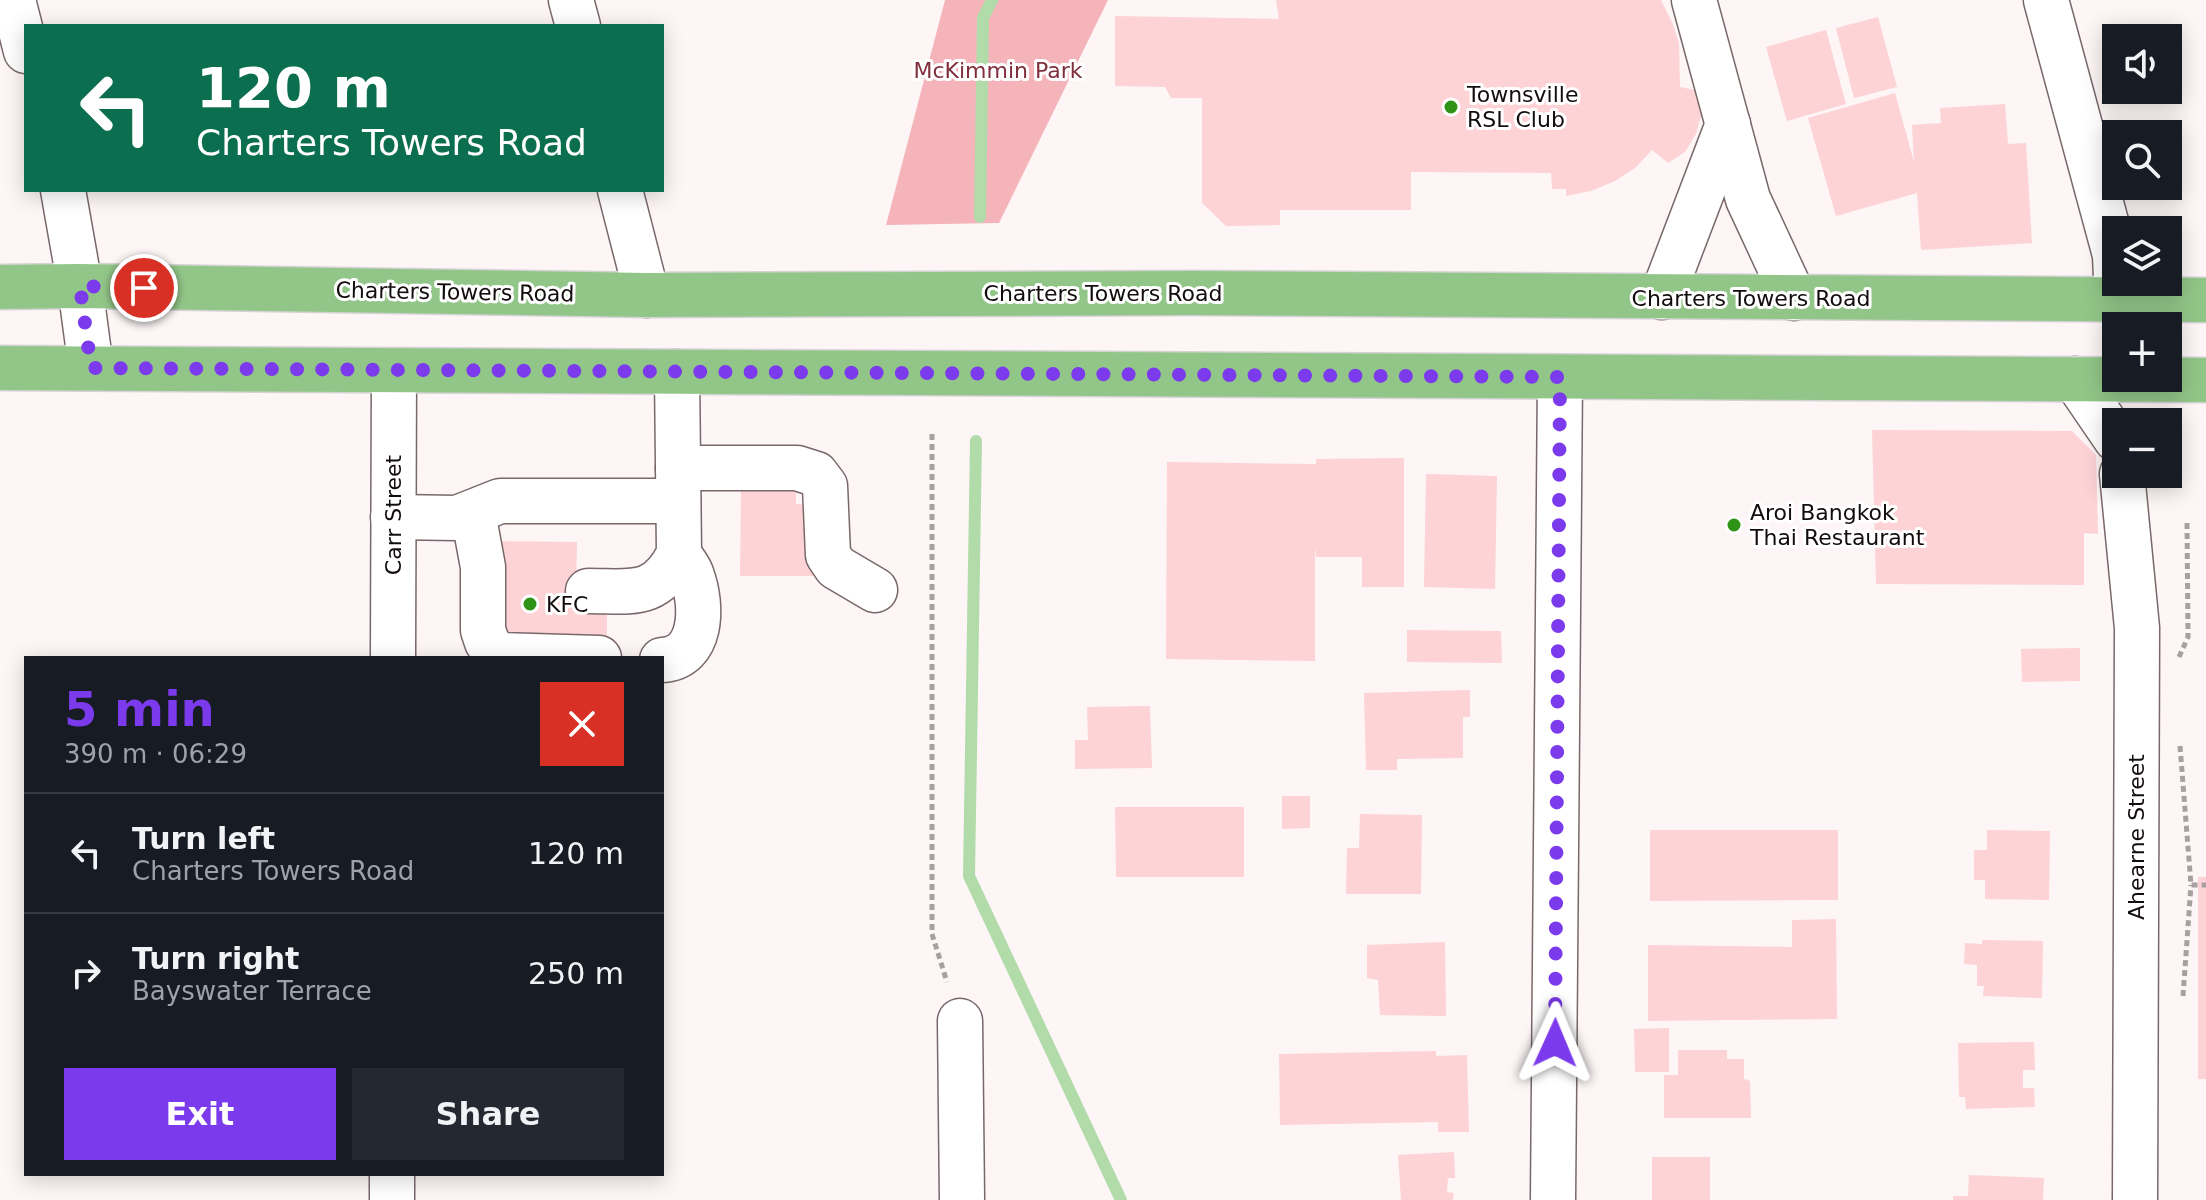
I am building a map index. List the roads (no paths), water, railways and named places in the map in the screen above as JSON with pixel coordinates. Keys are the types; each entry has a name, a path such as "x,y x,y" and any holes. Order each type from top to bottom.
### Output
{"main road":[{"name":"Charters Towers Road","path":"0,287 647,295 1192,293 2206,300"},
{"path":"0,368 2206,380"}],"street":[{"path":"13,0 24,43"},
{"path":"571,0 577,24"},
{"path":"1694,0 1748,199 1794,298"},
{"path":"2046,0 2115,255 2117,301"},
{"path":"1662,297 1728,124"},
{"path":"63,192 91,368"},
{"path":"621,192 647,295"},
{"name":"Carr Street","path":"393,656 394,371"},
{"path":"588,591 641,591 672,568 679,554 677,372"},
{"path":"1553,1200 1560,377"},
{"path":"2075,379 2102,419"},
{"path":"393,517 457,518 500,501 678,485 797,468 816,474 825,486 827,547 832,562 875,590"},
{"name":"Ahearne Street","path":"2123,488 2137,628 2135,1200"},
{"path":"473,513 483,567 483,630 487,642 502,655 534,656"},
{"path":"664,660 679,657 687,650 698,625 692,574 679,554"},
{"path":"960,1021 962,1200"},
{"path":"392,1176 392,1200"}],"waterway":[{"path":"980,217 983,18 992,0"},
{"path":"976,441 969,876 1121,1200"}],"place":[{"name":"Townsville RSL Club","path":"1451,107"},
{"name":"Aroi Bangkok Thai Restaurant","path":"1734,525"},
{"name":"KFC","path":"530,604"}],"park label":[{"name":"McKimmin Park","path":"998,70"}]}
